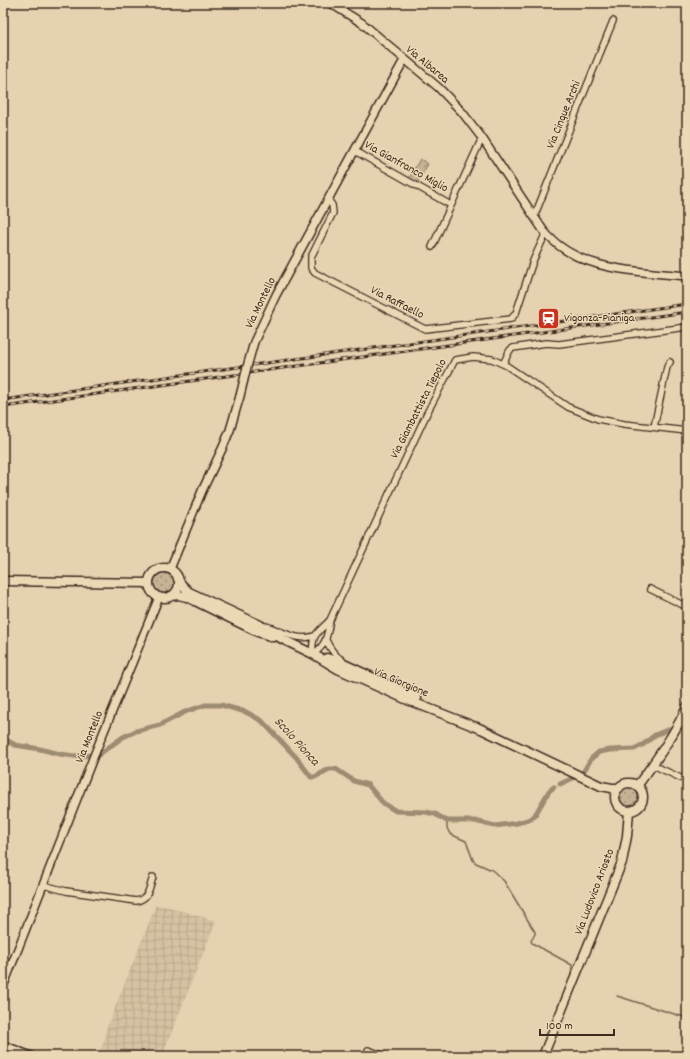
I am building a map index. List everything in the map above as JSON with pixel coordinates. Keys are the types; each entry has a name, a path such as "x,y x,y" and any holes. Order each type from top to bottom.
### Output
{"main road":[{"path":"163,568 170,569 174,572 178,579 179,584 177,590 172,596 164,598 159,597 152,591 149,582 150,576 157,570 163,568"},
{"name":"Via Giorgione","path":"178,579 189,592 260,625 282,639 313,654 338,669 410,701 481,729"},
{"path":"3,581 149,582"},
{"name":"Via Giorgione","path":"172,596 178,595 187,597 258,632 282,639"},
{"name":"Via Giorgione","path":"313,654 342,663 585,779 601,786 619,788"},
{"path":"637,786 653,765 676,729 687,707"},
{"path":"628,784 637,786 642,793 642,802 637,809 629,811 620,808 616,800 616,792 619,788 628,784"},
{"name":"Via Giorgione","path":"601,786 616,800"},
{"name":"Via Ludovico Ariosto","path":"543,1056 622,862 628,836 629,811"}],"street":[{"name":"Via Albarea","path":"330,3 362,23 439,88 452,101 482,138 546,235 564,251 590,261 629,270 687,276"},
{"name":"Via Cinque Archi","path":"534,217 613,21"},
{"name":"Via Montello","path":"170,569 202,491 230,430 254,342 271,305 404,60"},
{"path":"432,247 482,138"},
{"name":"Via Gianfranco Miglio","path":"354,151 447,203"},
{"name":"Via Raffaello","path":"328,200 332,205 333,213 312,257 311,268 315,273 425,329 511,319 516,313 533,261 546,235"},
{"path":"503,364 510,350 513,348 546,343 559,344 687,327"},
{"name":"Via Giambattista Tiepolo","path":"326,640 330,620 428,413 455,360 473,357 492,359 503,364 568,406 588,416 609,422 687,431"},
{"path":"654,428 667,367 670,362"},
{"path":"650,589 687,607"},
{"name":"Via Montello","path":"3,987 94,755 159,597"},
{"name":"Via Giambattista Tiepolo","path":"314,636 330,620"},
{"path":"260,625 271,627 297,638 314,636 312,646 313,654"},
{"path":"313,654 323,646 326,640"},
{"name":"Via Giorgione","path":"326,640 335,656 404,689 419,699"},
{"path":"653,765 687,781"},
{"path":"43,885 66,891 136,901 143,900 146,897 153,877"},
{"path":"3,1045 31,1056"},
{"path":"368,1050 385,1056"}],"shaded area":[{"path":"156,905 169,907 216,921 162,1056 98,1056 106,1036 104,1035"}],"green space":[{"path":"420,159 428,164 417,183 409,178"},
{"path":"164,571 172,574 175,582 172,590 164,593 156,590 153,582 156,574"},
{"path":"629,787 637,790 640,798 637,806 629,809 621,806 618,798 621,790"}],"waterway":[{"name":"Scolo Pionca","path":"3,738 15,745 60,754 74,756 98,755 123,737 136,731 160,725 185,712 205,705 221,705 246,712 262,721 296,757 311,777 315,777 329,769 336,769 354,781 368,785 383,803 396,811 426,812 435,814 447,821 475,821 495,826 517,823 531,819 535,815 549,791 554,787"},
{"name":"Scolo Pionca","path":"560,784 582,774 591,759 599,752 634,749 644,744 655,735 687,722"},
{"path":"447,821 447,828 450,834 466,841 473,860 476,863 492,870 504,881 535,932 531,941 532,943 572,965 571,976"},
{"path":"617,996 687,1018"},
{"path":"3,1050 18,1056"}],"railway":[{"path":"3,400 687,304"},
{"path":"3,407 687,312"}],"place":[{"name":"Vigonza-Pianiga","path":"548,318"}]}
